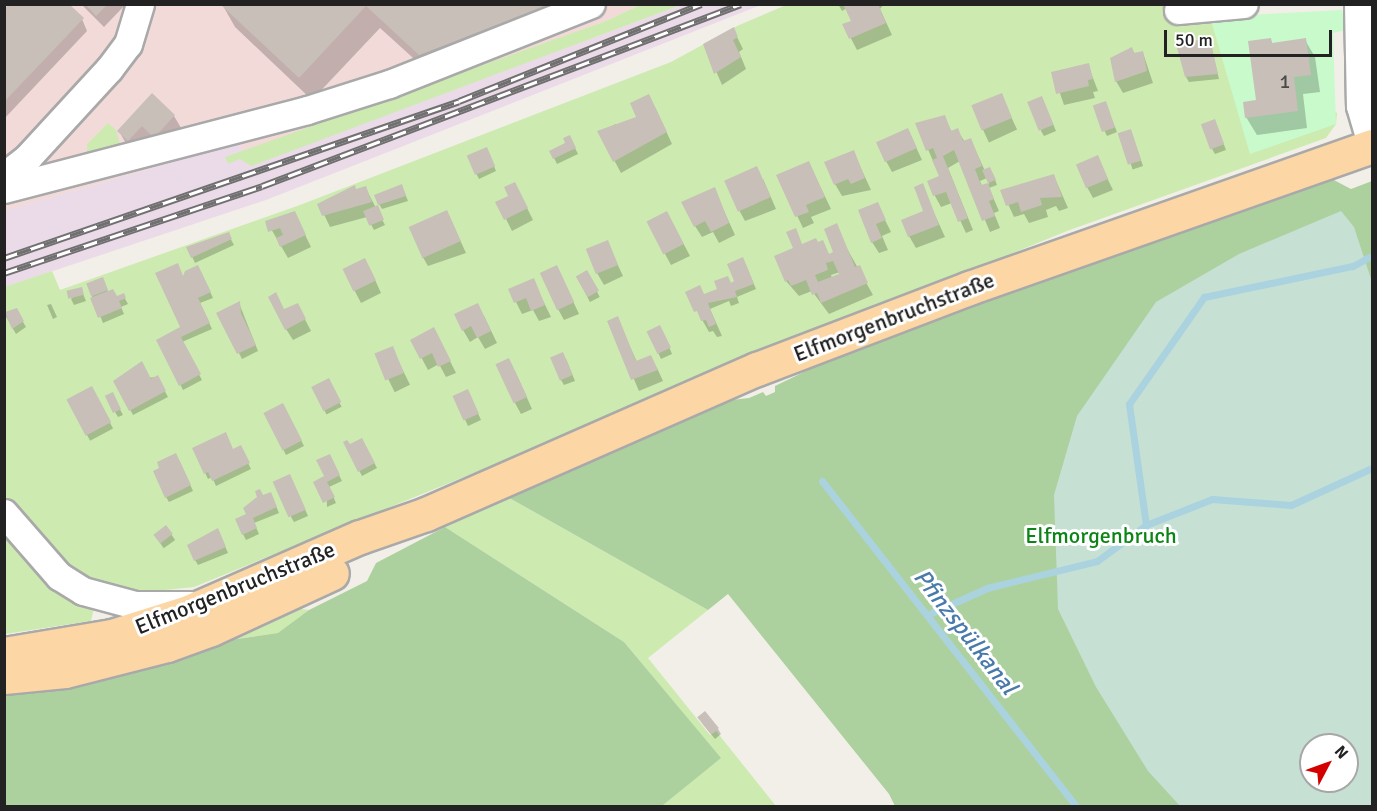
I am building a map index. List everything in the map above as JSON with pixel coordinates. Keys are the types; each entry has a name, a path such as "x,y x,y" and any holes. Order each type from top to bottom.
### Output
{"main road":[{"name":"Elfmorgenbruchstraße","path":"7,672 206,604 360,537 426,514 757,369 969,288 1372,147"},
{"name":"Elfmorgenbruchstraße","path":"7,672 122,658 211,629 363,556 426,514"}],"street":[{"path":"4,176 28,157 110,69 128,44 140,4"},
{"path":"4,189 308,110 389,84 591,4"},
{"path":"1178,10 1244,4"},
{"path":"1358,4 1360,106 1372,147"},
{"path":"4,513 59,576 83,591 135,605 206,604"}],"shaded area":[{"path":"5,5 640,5 606,21 318,127 243,151 239,143 5,211"},
{"path":"681,5 761,5 266,200 5,287 4,211 239,143 251,165"}],"green space":[{"path":"640,5 681,5 251,166 240,159 228,164 225,157 606,21"},
{"path":"786,5 1177,5 1210,17 1337,113 1336,124 1326,138 1067,231 194,587 137,593 110,588 77,571 43,545 5,497 4,287 52,271 60,290 300,205 671,62 737,26"},
{"path":"1342,10 1346,30 1333,33 1336,124 1250,154 1210,17"},
{"path":"108,123 116,130 121,148 87,153 87,144"},
{"name":"Elfmorgenbruch","path":"1332,179 1351,189 1372,181 1372,806 895,806 889,794 728,594 708,610 506,496 713,402 749,398 763,392 766,396 775,392 775,386 808,370 832,351"},
{"path":"1341,211 1354,227 1372,282 1372,806 1180,806 1148,771 1096,687 1058,609 1054,495 1077,416 1156,302 1239,254"},
{"path":"506,496 708,610 648,658 710,735 716,731 776,806 662,806 720,758 624,642 445,527"},
{"path":"445,527 624,642 721,758 662,806 5,806 5,689 95,681 223,641 278,633 309,610 367,581 376,563"},
{"path":"4,531 94,608 91,621 5,634"},
{"path":"294,608 309,610 279,633 223,641"}],"building":[{"path":"9,4 69,4 84,18 4,102 4,9"},
{"path":"85,4 108,4 96,16"},
{"path":"220,4 549,5 419,55 366,6 299,78"},
{"path":"843,4 878,4 886,23 849,39 842,24 851,21"},
{"path":"734,27 738,37 733,40 741,57 714,74 703,44"},
{"path":"1210,38 1218,74 1185,77 1176,44"},
{"path":"1271,38 1272,43 1306,38 1311,75 1294,77 1298,111 1245,118 1243,102 1256,100 1248,41"},
{"path":"1132,47 1134,53 1143,51 1147,71 1115,82 1110,58"},
{"path":"1089,63 1093,79 1088,80 1089,86 1056,94 1051,72"},
{"path":"152,93 175,115 154,138 142,126 128,141 117,131"},
{"path":"1002,93 1012,118 982,130 971,105"},
{"path":"649,94 667,132 613,162 597,131 636,117 630,103"},
{"path":"1042,96 1054,125 1039,131 1027,102"},
{"path":"1106,101 1115,127 1102,132 1093,106"},
{"path":"945,115 951,131 958,128 963,141 971,138 982,166 975,169 981,185 988,183 994,199 989,201 995,216 982,221 954,150 943,156 968,218 958,222 946,192 933,196 927,181 939,176 932,160 937,158 933,148 926,151 915,123"},
{"path":"1215,119 1224,144 1210,150 1201,124"},
{"path":"908,128 917,148 885,162 876,142"},
{"path":"1131,129 1141,160 1128,165 1118,133"},
{"path":"570,135 576,148 553,159 549,151 565,143 563,138"},
{"path":"487,147 495,166 475,175 467,156"},
{"path":"854,150 865,178 851,184 848,179 834,185 824,162"},
{"path":"1098,155 1108,179 1086,188 1076,164"},
{"path":"809,161 825,197 806,205 809,212 795,217 776,175"},
{"path":"757,166 771,197 738,212 724,181"},
{"path":"990,167 996,180 988,183 982,170"},
{"path":"1054,174 1062,197 1040,198 1042,205 1021,212 1018,202 1006,206 1000,190"},
{"path":"515,182 528,208 504,220 495,202 508,196 504,187"},
{"path":"923,183 939,225 908,237 901,220 923,211 914,187"},
{"path":"402,184 406,196 378,205 374,195"},
{"path":"355,185 356,189 366,186 372,202 322,216 317,204"},
{"path":"715,187 729,223 711,232 705,221 694,227 681,202"},
{"path":"878,202 886,220 876,224 882,238 871,243 858,210"},
{"path":"378,205 384,220 369,226 363,211"},
{"path":"447,210 461,241 422,258 409,227"},
{"path":"295,211 306,235 280,247 276,238 283,235 280,228 268,232 265,221"},
{"path":"667,211 684,244 663,254 647,221"},
{"path":"837,223 855,267 860,265 868,283 821,303 817,293 812,295 806,280 791,286 788,280 785,282 774,256 793,248 786,232 796,228 802,244 816,238 818,242 823,240 829,254 833,252 824,229","holes":["833,261 839,274 818,282 815,275 828,270 826,263"]},
{"path":"229,232 232,239 191,258 186,247"},
{"path":"608,240 618,265 596,274 586,249"},
{"path":"743,257 754,284 735,291 737,297 708,303 716,324 709,327 706,320 701,321 697,311 694,312 685,292 700,285 704,294 717,289 714,281 728,276 731,283 734,281 727,264"},
{"path":"365,258 376,280 353,291 343,269"},
{"path":"178,263 183,276 185,271 198,265 211,292 198,298 210,323 181,337 201,374 179,386 156,340 180,327 155,273"},
{"path":"557,265 574,302 557,310 540,273"},
{"path":"587,270 599,291 588,297 576,276"},
{"path":"103,277 108,290 91,297 86,283"},
{"path":"534,278 545,305 531,311 526,298 514,303 508,289"},
{"path":"82,287 84,295 68,299 66,291"},
{"path":"113,289 117,296 124,293 126,298 119,301 122,308 98,318 90,298"},
{"path":"276,292 284,309 298,303 306,319 285,330 268,297"},
{"path":"240,301 241,313 256,345 237,354 216,313"},
{"path":"478,303 491,331 477,338 471,326 462,331 454,314"},
{"path":"17,308 24,321 12,329 5,312"},
{"path":"618,316 636,361 651,355 658,370 631,380 607,321"},
{"path":"660,325 671,347 657,354 647,332"},
{"path":"434,327 451,361 438,367 432,353 420,359 410,340"},
{"path":"393,346 404,373 385,380 374,353"},
{"path":"563,352 573,375 560,380 550,357"},
{"path":"509,358 527,397 514,403 495,364"},
{"path":"142,361 151,379 158,375 166,391 129,411 113,381"},
{"path":"329,378 341,402 323,411 311,387"},
{"path":"92,386 111,422 86,436 66,400"},
{"path":"468,389 479,414 463,421 452,396"},
{"path":"113,392 121,409 113,413 105,396"},
{"path":"283,403 302,440 282,450 263,413"},
{"path":"226,432 233,449 241,445 250,463 212,481 208,472 204,474 192,448"},
{"path":"362,438 375,463 358,472 343,442 347,440 350,444"},
{"path":"176,453 191,485 165,498 153,471 159,468 157,462"},
{"path":"330,454 340,475 327,482 335,497 323,503 313,482 324,476 316,460"},
{"path":"290,474 306,510 289,517 273,482"},
{"path":"260,489 263,495 271,492 277,507 253,518 257,528 242,535 235,519 246,514 243,508 257,497 255,491"},
{"path":"166,525 173,534 160,544 153,535"},
{"path":"218,528 226,547 194,561 187,545"},
{"path":"705,711 719,728 711,734 697,717"}],"waterway":[{"path":"1146,525 1129,404 1204,297 1353,266 1369,257"},
{"path":"927,615 987,588 1097,561 1146,525 1212,499 1291,505 1372,468"},
{"name":"Pfinzspülkanal","path":"822,481 1076,806"}],"railway":[{"path":"4,258 459,101 701,4"},
{"path":"4,273 262,186 741,4"}]}
